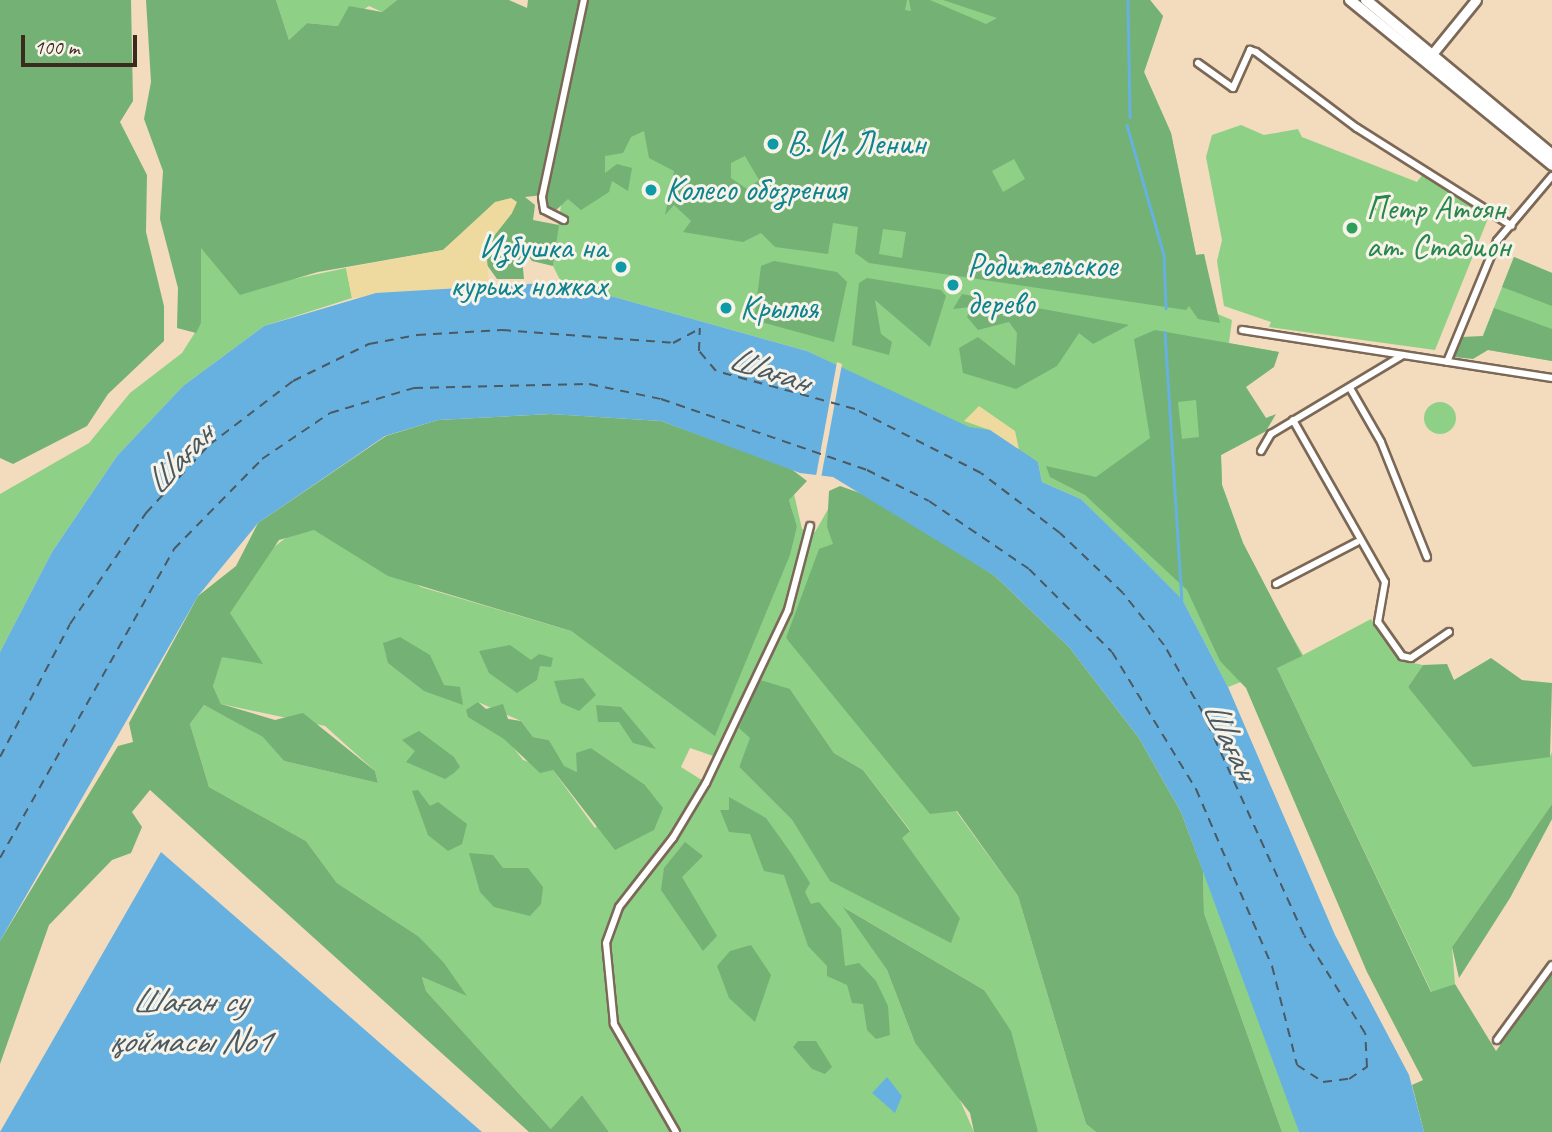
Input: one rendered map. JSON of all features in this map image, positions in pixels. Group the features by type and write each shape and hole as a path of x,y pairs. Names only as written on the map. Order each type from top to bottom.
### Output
{"main road":[{"path":"1350,0 1552,155"},
{"path":"1366,0 1428,59 1552,164"},
{"path":"1428,59 1476,0"}],"street":[{"path":"564,220 544,210 542,197 584,0"},
{"path":"1198,63 1233,88 1250,50 1256,52 1357,128 1512,226"},
{"path":"1447,362 1497,241 1552,176"},
{"path":"1242,330 1552,378"},
{"path":"1261,451 1270,434 1403,355"},
{"path":"1350,388 1381,442 1427,557"},
{"path":"1293,420 1357,542 1385,583 1378,622 1402,656 1420,653 1449,632"},
{"path":"676,1132 614,1024 606,943 618,907 673,838 706,783 788,610 810,526"},
{"path":"1276,584 1357,542"},
{"path":"1497,1040 1552,965"}],"green space":[{"path":"0,0 131,0 133,101 120,122 147,175 146,232 164,306 164,341 108,394 87,426 13,464 0,458"},
{"path":"146,0 276,0 289,40 307,23 338,26 349,6 382,12 397,0 509,0 527,8 528,0 907,0 905,10 911,11 909,0 930,0 986,24 997,18 943,0 1150,0 1163,16 1144,72 1171,133 1196,255 1204,254 1220,323 1198,319 1189,306 1186,310 869,263 855,253 858,227 833,223 828,254 775,247 761,233 743,242 683,232 691,221 674,205 665,215 674,171 649,158 644,131 631,137 623,153 605,156 605,173 617,164 632,168 628,191 612,181 609,192 581,210 568,199 553,213 543,195 525,197 535,205 533,220 559,225 553,266 532,261 521,247 524,279 497,279 487,265 486,246 512,213 485,213 443,250 318,272 240,295 201,248 201,323 196,333 177,328 178,288 160,219 163,171 144,119 151,82","holes":["745,156 759,180 747,189 731,178 731,163","1014,159 1025,179 1003,192 992,171","883,229 906,232 902,258 879,254"]},
{"path":"276,0 397,0 382,12 369,6 338,26 307,23 289,40"},
{"path":"599,0 1150,0 1163,16 1144,72 1171,133 1196,255 1204,254 1215,313 1232,320 1229,343 1279,352 1238,384 1266,431 1221,455 1222,485 1243,543 1278,611 1303,655 1371,619 1399,660 1423,665 1408,687 1430,711 1550,757 1552,752 1552,804 1452,947 1455,984 1432,993 1277,668 1228,687 1182,599 1081,499 1042,482 1038,462 807,351 561,282 553,266 561,205"},
{"name":"Петр Атоян ат. Стадион","path":"1241,125 1264,135 1298,129 1302,137 1417,182 1423,174 1489,216 1435,350 1269,327 1271,322 1224,306 1217,261 1222,240 1206,157 1212,135"},
{"path":"200,247 294,279 346,268 352,298 264,326 183,386 117,456 52,552 0,652 0,494 89,443 130,393 182,353 201,323"},
{"path":"1514,257 1552,273 1552,361 1478,348"},
{"path":"1514,257 1552,273 1552,306 1502,287"},
{"path":"774,261 837,272 847,282 834,342 754,320 761,266"},
{"path":"867,278 941,290 946,296 930,347 875,300 881,334 892,342 889,355 852,345 859,283"},
{"path":"962,294 1129,325 1093,344 1079,333 1057,366 1016,389 963,373 959,348 978,337 1015,366 1017,333 1009,322 978,330 967,317 971,307 953,309"},
{"path":"1494,308 1552,329 1552,361 1488,350 1473,359 1454,357 1461,337 1483,336"},
{"path":"1155,330 1279,352 1274,367 1246,387 1266,418 1276,414 1266,431 1221,455 1222,485 1243,543 1302,656 1277,668 1431,992 1455,984 1496,1051 1552,974 1552,1132 1424,1132 1412,1085 1423,1080 1367,972 1246,688 1220,661 1187,590 1085,495 1050,477 1046,466 1096,477 1150,438 1134,339","holes":["1196,400 1199,437 1182,439 1178,402"]},
{"path":"1440,402 1451,407 1456,418 1451,429 1440,434 1429,429 1424,418 1429,407"},
{"path":"551,414 661,421 790,468 807,481 789,500 797,526 790,555 715,736 571,631 388,576 314,530 279,540 230,613 263,664 222,657 213,686 221,704 275,720 303,713 375,771 378,783 284,761 263,737 204,705 190,724 209,787 306,841 337,883 418,936 444,963 467,996 422,977 426,991 551,1129 582,1095 609,1132 529,1132 150,790 132,812 142,827 131,853 112,860 49,925 0,1064 0,941 118,746 133,742 129,723 198,596 236,566 258,523 386,436 438,420"},
{"path":"840,486 877,499 995,576 1069,647 1139,738 1181,812 1203,871 1204,913 1282,1132 1096,1132 1086,1124 1018,896 957,811 930,814 786,638 819,549 833,544 827,527 829,491"},
{"path":"794,494 802,529 815,532 831,504 827,527 834,544 786,638 956,811 1018,896 1086,1124 1096,1132 1038,1132 984,990 845,908 887,970 915,1043 955,1089 974,1132 609,1132 582,1095 552,1130 426,991 422,977 466,995 418,936 337,883 306,841 209,787 190,724 204,705 264,737 284,761 378,783 375,771 325,726 221,704 213,686 229,613 265,554 292,533 314,530 333,537 421,587 571,631 708,729 797,526 789,500","holes":["790,689 834,753 863,770 910,830 901,837 960,918 830,880 792,820 739,767 751,737","478,702 521,721 533,737 549,740 563,766 577,772 591,748 644,784 595,828 553,770 523,760","690,748 716,757 705,782 681,767"]},
{"path":"400,637 430,655 444,685 460,687 463,705 424,691 388,663 383,643"},
{"path":"510,645 531,660 539,654 553,658 551,667 540,666 537,680 517,693 489,673 479,651"},
{"path":"1491,658 1522,680 1552,683 1550,757 1473,767 1408,687 1423,665 1447,664 1454,680"},
{"path":"583,678 596,695 579,711 561,703 554,681"},
{"path":"760,680 790,689 834,753 863,770 910,831 902,838 960,918 951,943 830,881 792,820 739,767 750,738 739,728"},
{"path":"478,702 486,709 503,704 508,719 521,721 533,737 549,740 564,766 577,772 576,753 591,748 644,784 663,808 654,830 615,850 553,770 540,773 504,739 468,717 466,710"},
{"path":"596,705 621,707 656,749 633,743 619,722 598,722"},
{"path":"419,731 454,757 460,767 454,773 445,779 406,762 415,751 402,740"},
{"path":"418,790 430,806 438,802 467,824 462,844 448,851 428,835 412,791"},
{"path":"729,797 766,818 791,853 810,883 805,892 811,904 819,902 841,929 845,966 859,963 876,981 888,1006 890,1035 876,1039 867,1030 863,1004 852,1003 847,985 827,976 827,966 808,946 784,875 764,871 750,834 729,832 720,810 729,810"},
{"path":"1552,804 1552,819 1510,898 1459,978 1452,947"},
{"path":"685,842 703,856 682,877 717,936 703,951 661,890 664,868"},
{"path":"469,853 493,855 503,868 528,868 543,887 541,904 530,916 494,907 480,892"},
{"path":"1203,871 1258,1008 1299,1132 1282,1132 1204,913"},
{"path":"843,907 984,990 1011,1031 1038,1132 974,1132 970,1113 915,1043 887,970"},
{"path":"751,945 771,975 755,1022 729,998 717,966 730,951"},
{"path":"798,1041 816,1041 832,1067 825,1074 812,1069 793,1047"}],"sand":[{"path":"511,198 517,202 512,213 486,246 489,284 352,298 346,268 443,250 495,202"},
{"path":"979,406 1015,431 1020,454 990,430 964,421"}],"water":[{"name":"Шаған","path":"561,282 807,351 969,427 990,430 1038,462 1042,482 1081,499 1135,552 1182,599 1228,687 1335,935 1409,1075 1424,1132 1299,1132 1181,812 1139,738 1069,647 995,576 833,477 800,473 661,421 550,414 438,420 385,436 258,523 198,596 0,941 0,652 52,552 117,456 183,386 264,326 376,293"},
{"name":"Шаған су қоймасы No1","path":"161,852 482,1132 0,1132"},
{"path":"887,1077 902,1096 895,1113 872,1093"}],"pier":[{"path":"837,362 842,364 821,478 816,476"}],"waterway":[{"path":"1128,0 1130,117"},
{"path":"1127,125 1164,255 1166,308"},
{"path":"1165,332 1182,599"}],"ferry route":[{"path":"0,858 174,549 262,459 330,413 414,388 589,384 661,399 867,470 929,501 1029,569 1112,652 1196,789 1272,966 1297,1065 1323,1082 1349,1079 1367,1067 1365,1033 1304,935 1203,713 1164,645 1123,593 1060,533 981,473 855,409 716,371 699,351 700,328"},
{"path":"0,757 70,624 146,513 209,445 293,381 369,344 417,335 502,330 673,343 699,329"}],"place":[{"name":"В. И. Ленин","path":"773,144"},
{"name":"Колесо обозрения","path":"651,190"},
{"name":"Петр Атоян ат. Стадион","path":"1352,228"},
{"name":"Избушка на курьих ножках","path":"621,267"},
{"name":"Родительское дерево","path":"953,285"},
{"name":"Крылья","path":"726,308"}]}
